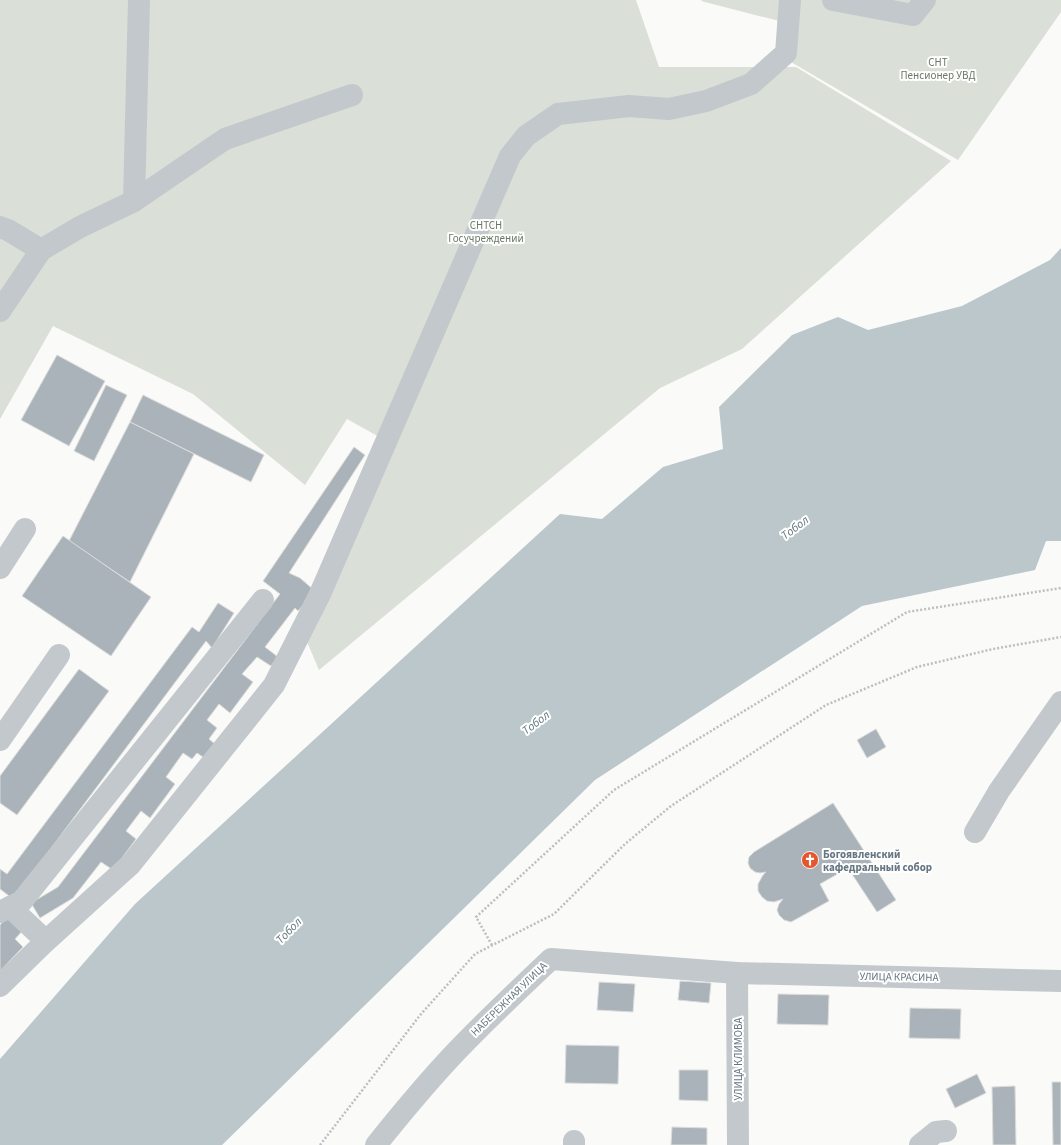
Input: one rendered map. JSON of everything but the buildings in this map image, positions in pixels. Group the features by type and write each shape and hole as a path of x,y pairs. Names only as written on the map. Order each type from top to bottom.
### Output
{"street":[{"path":"134,201 139,0"},
{"path":"0,986 46,941 131,864 274,685 320,594 510,156 526,136 558,114 629,106 669,109 706,101 751,84 786,53 790,0"},
{"path":"833,0 913,15 925,0"},
{"path":"0,311 41,250 80,227 134,201 225,139 352,95"},
{"path":"0,227 8,230 41,250"},
{"path":"0,568 25,529"},
{"path":"46,941 5,910 22,901 262,600"},
{"path":"0,740 59,655"},
{"path":"975,832 999,792 1061,702"},
{"name":"НАБЕРЕЖНАЯ УЛИЦА","path":"376,1145 450,1058 498,1008 551,959 737,973"},
{"name":"УЛИЦА КРАСИНА","path":"737,973 1061,981"},
{"name":"УЛИЦА КЛИМОВА","path":"737,973 738,1145"},
{"path":"920,1145 936,1132 946,1132"}],"path":[{"path":"492,945 476,917 614,790 907,612 1061,588"},
{"path":"320,1145 421,1014 475,954 554,914 625,844 671,806 826,705 917,667 993,649 1061,637"}],"green space":[{"name":"СНТСН Госучреждений","path":"0,0 636,0 659,67 796,67 951,161 742,349 660,388 319,670 305,637 392,444 347,419 305,485 193,394 53,326 0,419"},
{"path":"786,0 783,22 701,1"},
{"name":"СНТ Пенсионер УВД","path":"798,0 1061,0 1061,12 958,160 791,62"}],"water":[{"name":"Тобол","path":"1061,248 1061,541 1046,541 1035,570 862,606 595,780 222,1145 0,1145 0,1059 135,904 560,514 602,519 663,467 723,449 719,407 792,335 838,317 868,330 962,306 1050,260"}],"place":[{"name":"Богоявленский кафедральный собор","path":"810,860"}]}
